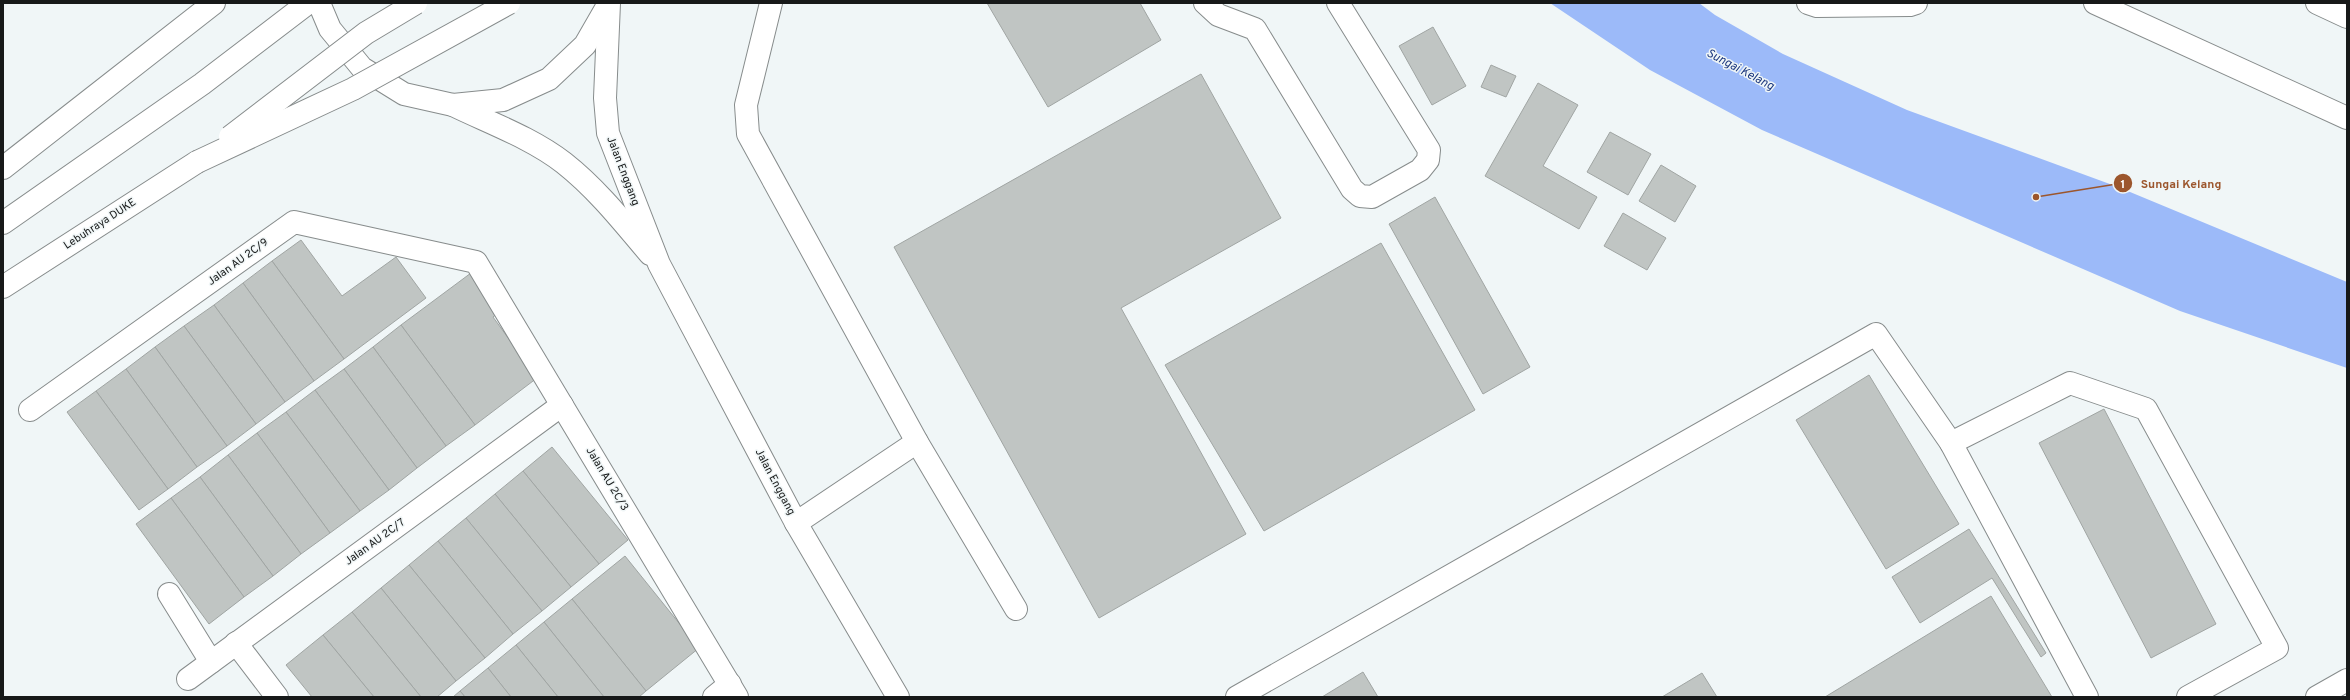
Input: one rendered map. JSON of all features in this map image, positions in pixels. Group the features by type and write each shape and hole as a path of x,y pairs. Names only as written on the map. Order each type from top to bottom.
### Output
{"main road":[{"path":"3,168 214,3"},
{"path":"3,223 202,84 308,3"},
{"path":"319,3 330,29 362,68 404,94 453,105 503,100 549,79 585,45 609,3"},
{"path":"197,162 366,33 416,3"},
{"path":"197,162 353,89 509,3"},
{"name":"Jalan Enggang","path":"609,3 605,98 608,133 659,264 796,523 898,697"},
{"path":"771,3 746,105 748,134 917,442 1016,609"},
{"path":"1205,3 1218,15 1255,29 1352,189 1360,196 1372,197 1420,170 1428,160 1429,150 1338,3"},
{"path":"1808,3 1817,6 1910,5 1916,3"},
{"path":"2095,3 2347,118"},
{"path":"2317,3 2347,17"},
{"name":"Jalan Enggang","path":"453,105 534,144 563,162 593,188 659,264"},
{"name":"Lebuhraya DUKE","path":"3,287 197,162"},
{"name":"Jalan AU 2C/9","path":"30,410 294,222 476,262"},
{"name":"Jalan AU 2C/3","path":"476,262 562,405 727,693"},
{"path":"1237,697 1876,334 1951,443 2087,697"},
{"path":"1951,443 2070,383 2146,409 2277,648 2188,697"},
{"name":"Jalan AU 2C/7","path":"188,679 562,405"},
{"path":"796,523 917,442"},
{"path":"169,594 211,662"},
{"path":"236,643 277,697"},
{"path":"2317,697 2347,680"}],"water":[{"path":"1550,3 1699,3 1715,15 1783,54 1907,110 2118,187 2347,282 2347,368 2180,311 1762,130 1650,70"}],"building":[{"path":"987,3 1140,3 1161,40 1048,107"},
{"path":"1433,27 1466,86 1432,105 1399,46"},
{"path":"1491,65 1516,76 1506,97 1481,87"},
{"path":"1201,74 1281,218 1121,308 1246,534 1099,618 894,247"},
{"path":"1538,83 1578,105 1543,166 1597,197 1579,229 1485,176"},
{"path":"1610,132 1651,154 1628,195 1587,172"},
{"path":"1661,165 1696,186 1675,222 1639,201"},
{"path":"1435,197 1530,367 1483,394 1389,224"},
{"path":"1623,213 1666,238 1647,270 1604,246"},
{"path":"301,240 342,296 396,257 426,298 344,359 272,261"},
{"path":"1381,243 1475,410 1264,531 1165,365"},
{"path":"272,261 344,359 314,381 243,283"},
{"path":"475,270 503,309 493,317 537,378 475,425 401,325"},
{"path":"243,283 314,381 285,402 214,305"},
{"path":"214,305 285,402 256,424 184,326"},
{"path":"401,325 475,425 446,446 373,347"},
{"path":"184,326 256,424 227,446 155,347"},
{"path":"155,347 227,446 197,467 126,369"},
{"path":"373,347 446,446 417,468 344,369"},
{"path":"126,369 197,467 168,489 96,391"},
{"path":"344,369 417,468 389,490 315,390"},
{"path":"1869,375 1959,524 1886,569 1796,420"},
{"path":"315,390 389,490 360,511 286,412"},
{"path":"96,391 168,489 139,510 67,412"},
{"path":"2104,409 2216,624 2151,658 2039,443"},
{"path":"286,412 360,511 330,533 257,433"},
{"path":"257,433 330,533 301,554 228,455"},
{"path":"552,447 628,540 599,564 523,471"},
{"path":"228,455 301,554 273,576 200,477"},
{"path":"523,471 599,564 571,587 495,494"},
{"path":"200,477 273,576 244,597 171,498"},
{"path":"495,494 571,587 542,611 466,518"},
{"path":"171,498 244,597 209,624 136,524"},
{"path":"466,518 542,611 513,634 438,541"},
{"path":"1969,529 2046,653 2041,657 1992,578 1920,623 1892,577"},
{"path":"438,541 513,634 485,658 409,565"},
{"path":"625,556 699,648 646,691 572,599"},
{"path":"409,565 485,658 456,681 381,588"},
{"path":"381,588 456,681 437,697 421,697 352,612"},
{"path":"1991,596 2052,697 1825,697"},
{"path":"572,599 646,691 639,697 604,697 544,622"},
{"path":"352,612 421,697 374,697 323,635"},
{"path":"544,622 604,697 558,697 516,645"},
{"path":"323,635 374,697 312,697 286,665"},
{"path":"516,645 558,697 511,697 488,668"},
{"path":"488,668 511,697 465,697 460,691"},
{"path":"1363,672 1378,697 1322,697"},
{"path":"1702,673 1717,697 1662,697"},
{"path":"460,691 465,697 453,697"}],"place":[{"name":"Sungai Kelang","path":"2036,197"}]}
